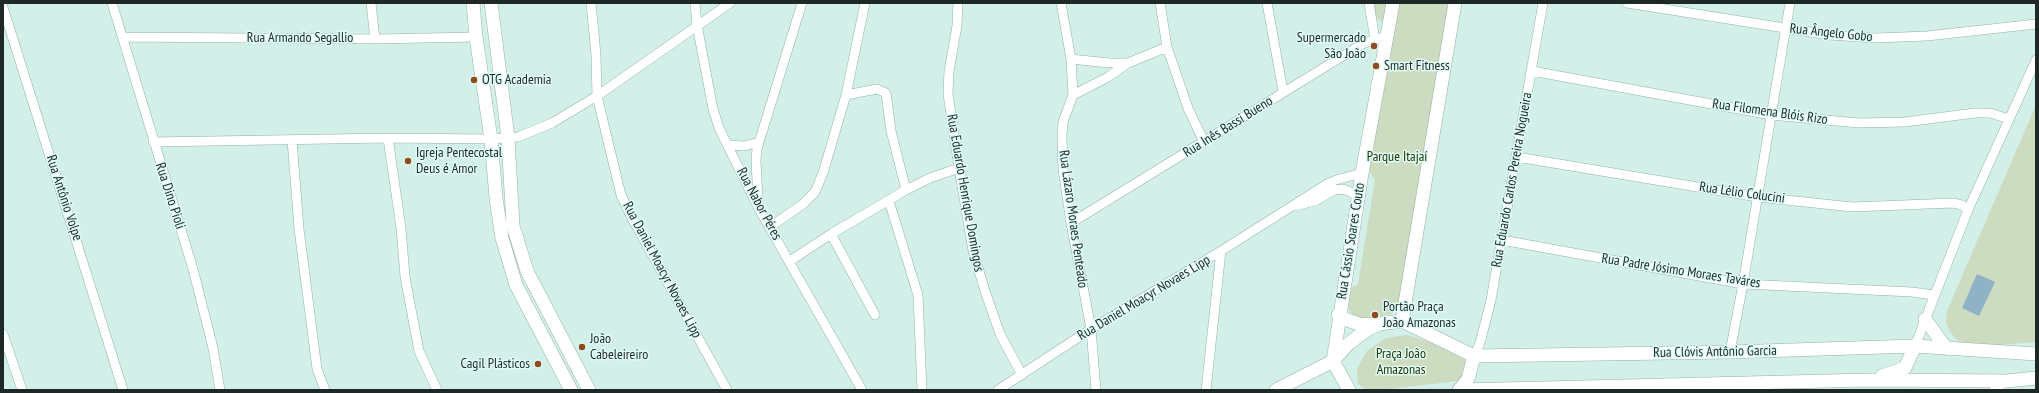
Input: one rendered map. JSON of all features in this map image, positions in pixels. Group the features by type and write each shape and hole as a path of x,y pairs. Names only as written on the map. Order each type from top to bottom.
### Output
{"main road":[{"path":"473,3 476,38 491,139 497,205 502,238 512,274 571,390"},
{"path":"491,3 508,138 513,226 523,263 589,390"},
{"name":"Rua Cássio Soares Couto","path":"1332,362 1338,315 1362,173 1381,38 1393,3"},
{"path":"1402,321 1455,3"},
{"name":"Rua Cássio Soares Couto","path":"1338,315 1359,324 1379,324 1402,321"},
{"path":"1925,318 1943,344 1949,349"},
{"name":"Rua Clóvis Antônio Garcia","path":"1402,321 1474,356 1730,352 1915,346 2036,354"},
{"path":"1276,390 1332,362 1354,339 1379,324"},
{"path":"1868,380 1905,368 1915,346"},
{"path":"1459,390 1468,379 1474,356"},
{"path":"1332,362 1349,390"},
{"path":"1462,390 1868,380 2007,381 2036,378"}],"street":[{"name":"Rua Dino Pioli","path":"112,3 153,142 194,269 213,348 220,390"},
{"path":"371,3 375,39"},
{"name":"Rua Daniel Moacyr Novaes Lipp","path":"592,3 596,54 597,96 621,195 632,218 727,390"},
{"name":"Rua Nabor Péres","path":"694,3 713,110 728,145 758,207 862,390"},
{"path":"153,142 388,138 491,139 508,138 529,133 597,96 730,3"},
{"path":"758,207 756,160 759,142 802,3"},
{"path":"770,227 803,204 815,192 823,173 846,96 865,3"},
{"name":"Rua Eduardo Henrique Domingos","path":"958,3 957,26 949,71 948,94 973,251 1000,334 1022,375"},
{"name":"Rua Lázaro Moraes Penteado","path":"1061,3 1071,59 1073,95 1063,122 1063,169 1071,224 1091,329 1096,390"},
{"path":"1160,3 1167,47 1188,108 1204,142"},
{"path":"1267,3 1283,91"},
{"path":"1369,3 1381,38"},
{"name":"Rua Eduardo Carlos Pereira Nogueira","path":"1474,356 1484,329 1502,240 1543,3"},
{"name":"Rua Ângelo Gobo","path":"1627,3 1829,35 1904,38 2036,24"},
{"path":"1730,352 1744,284 1790,3"},
{"name":"Rua Antônio Volpe","path":"3,7 123,390"},
{"name":"Rua Armando Segallio","path":"123,37 375,39 476,38"},
{"name":"Rua Inês Bassi Bueno","path":"1071,224 1204,142 1283,91 1364,43 1381,38"},
{"path":"1073,95 1108,77 1128,63 1167,47"},
{"path":"1071,59 1109,63 1128,63"},
{"path":"1915,346 1933,295 1968,210 2036,60"},
{"name":"Rua Filomena Blóis Rizo","path":"1532,71 1771,115 1859,123 1905,122 1975,113 1990,113 2009,119"},
{"path":"846,96 877,89 886,93 891,131 906,190"},
{"path":"388,138 401,228 405,277 419,351 437,390"},
{"path":"292,140 299,230 317,369 325,390"},
{"path":"728,145 744,146 759,142"},
{"name":"Rua Lélio Colucini","path":"1517,157 1758,197 1852,206 1953,202 1962,205 1968,210"},
{"path":"790,261 831,234 906,190 930,178 959,168"},
{"name":"Rua Daniel Moacyr Novaes Lipp","path":"998,390 1091,329 1332,182 1362,173"},
{"name":"Rua Daniel Moacyr Novaes Lipp","path":"1291,207 1304,205 1315,201 1334,190 1343,189 1358,197"},
{"path":"889,201 918,295 922,390"},
{"path":"831,234 875,315"},
{"name":"Rua Padre Jósimo Moraes Taváres","path":"1502,240 1744,284 1912,292 1933,295"},
{"path":"1206,390 1221,251"},
{"path":"3,334 22,390"},
{"path":"1994,390 2007,381"}],"green space":[{"path":"1374,3 1387,3 1385,17 1381,22 1375,16"},
{"name":"Parque Itajaí","path":"1397,3 1449,3 1398,307 1391,314 1366,319 1354,316 1346,306 1349,289 1358,284 1375,180 1368,169"},
{"path":"2036,105 2036,342 1973,347 1964,344 1955,338 1949,330 1946,321 1947,311"},
{"name":"Praça João Amazonas","path":"1407,335 1430,342 1465,360 1466,369 1463,377 1458,381 1381,390 1367,390 1358,384 1357,369 1367,351 1386,338"}],"water":[{"path":"1977,274 1995,282 1979,316 1962,308"}],"place":[{"name":"Supermercado São João","path":"1374,46"},
{"name":"Smart Fitness","path":"1376,66"},
{"name":"OTG Academia","path":"474,80"},
{"name":"Igreja Pentecostal Deus é Amor","path":"408,161"},
{"name":"Portão Praça João Amazonas","path":"1375,315"},
{"name":"João Cabeleireiro","path":"582,347"},
{"name":"Cagil Plásticos","path":"538,364"}]}
